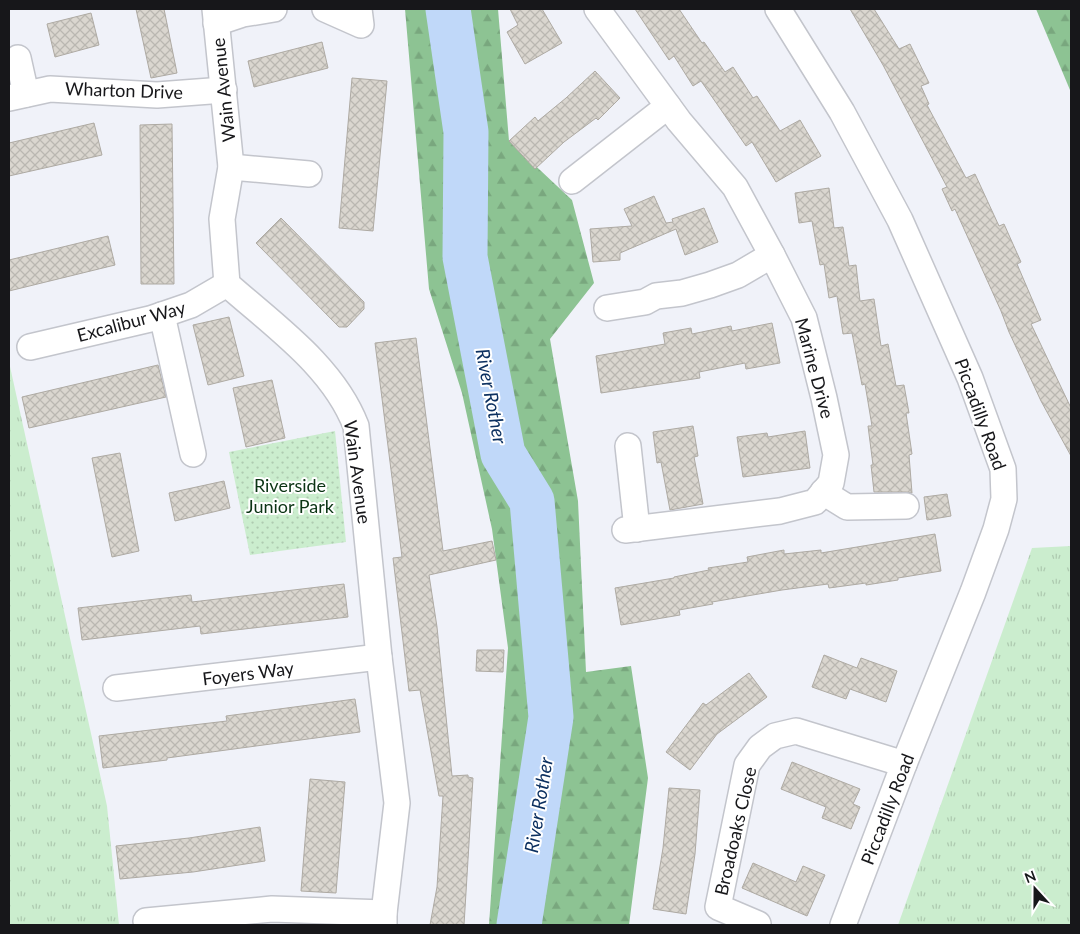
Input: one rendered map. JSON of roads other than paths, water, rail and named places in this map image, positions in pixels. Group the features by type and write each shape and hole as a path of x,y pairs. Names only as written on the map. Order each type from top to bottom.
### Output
{"street":[{"path":"216,16 274,9"},
{"path":"326,9 361,25 359,9"},
{"name":"Marine Drive","path":"597,9 668,106 735,187 804,318 836,455 831,482 823,492"},
{"name":"Piccadilly Road","path":"778,9 842,112 900,220 970,378 1003,469 1004,499 996,529 973,592 904,764 844,925"},
{"name":"Wain Avenue","path":"216,16 231,167 222,219 227,284 321,369 349,409 356,426 379,657 397,803 384,919"},
{"name":"Wharton Drive","path":"18,58 17,96 50,88 157,95 224,90"},
{"path":"572,181 668,106"},
{"path":"231,167 309,174"},
{"path":"607,308 644,302 656,296 682,293 710,285 738,275 772,255"},
{"name":"Excalibur Way","path":"30,347 133,324 162,315 191,305 227,284"},
{"path":"162,315 193,454"},
{"path":"628,446 631,530 780,511 815,502 823,492 847,507 906,506"},
{"name":"Foyers Way","path":"116,688 379,657"},
{"name":"Broadoaks Close","path":"758,924 718,908 747,765 760,747 775,736 796,731 904,764"},
{"path":"146,921 272,909 384,919"}],"waterway":[{"name":"River Rother","path":"448,9 466,132 465,257 503,454 532,501 551,717 519,925"}],"park label":[{"name":"Riverside Junior Park","path":"290,495"}]}
